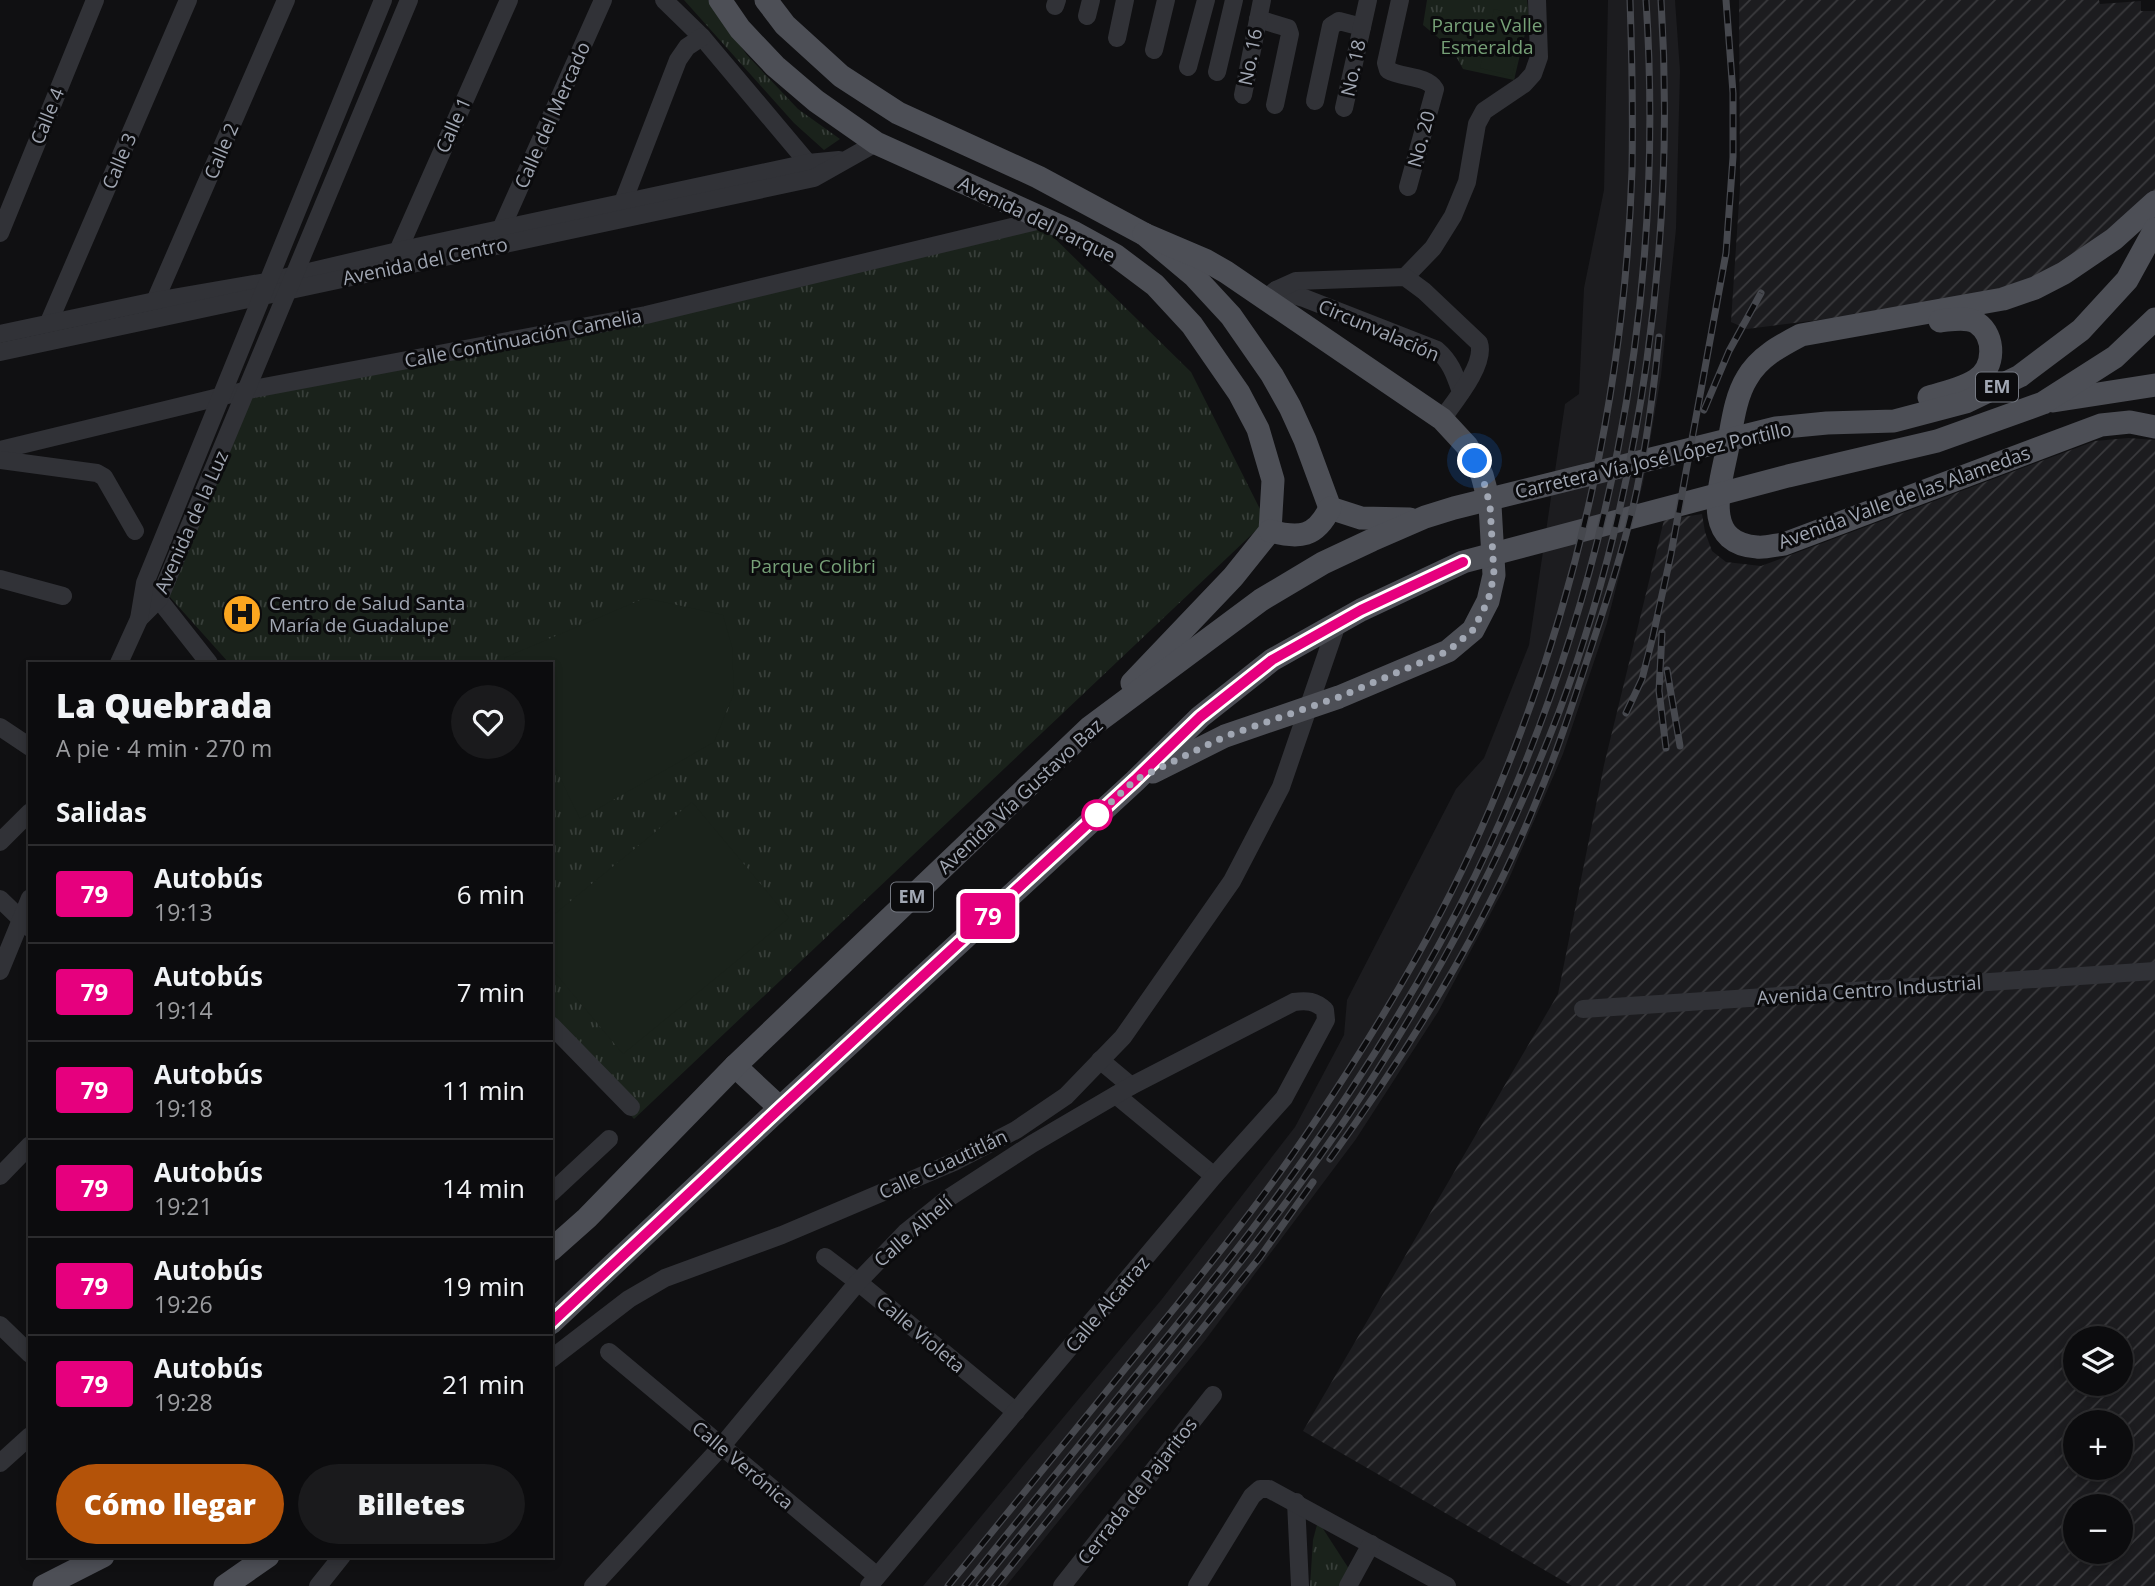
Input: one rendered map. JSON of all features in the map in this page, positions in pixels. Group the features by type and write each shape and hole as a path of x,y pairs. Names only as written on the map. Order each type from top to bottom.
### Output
{"main road":[{"name":"Avenida del Parque","path":"720,0 740,29 775,66 816,101 876,143 1045,219 1115,255 1155,285 1192,325 1239,393 1258,429 1273,480 1270,531"},
{"name":"Avenida del Parque","path":"766,0 785,25 841,76 898,113 1038,177 1144,234 1194,276 1231,316 1272,375 1300,429 1330,508"},
{"name":"Avenida Valle de las Alamedas","path":"2155,202 2114,239 2064,273 2035,288 2003,299 1801,335 1775,348 1758,363 1746,379 1737,404 1716,506 1721,524 1734,541 1757,547 1784,544 2101,425 2130,422 2155,427"},
{"name":"Carretera Vía José López Portillo","path":"1454,508 1776,428 1894,421 1966,402 2020,376 2081,330 2127,280 2155,229"},
{"path":"1135,780 1226,736 1339,697 1448,651 1473,630 1488,601 1494,575 1490,505 1482,475 1468,446 1442,419 1270,295 1205,260 1144,234"},
{"path":"1826,423 1948,392 1978,379 1990,365 1991,348 1986,334 1977,323 1961,319 1897,326 1874,321"},
{"name":"EM","path":"553,1321 1200,717 1272,660 1413,584 1463,562 1788,476 1937,441 2043,403 2115,357 2155,319"},
{"path":"2043,403 2155,385"},
{"path":"1089,728 1233,576 1270,531 1285,535 1306,535 1323,523 1330,508 1361,518 1420,519"},
{"name":"Avenida Vía Gustavo Baz","path":"553,1248 587,1218 735,1066 1089,728 1261,600 1323,564 1420,519 1454,508"},
{"path":"735,1066 780,1108"},
{"path":"44,1586 99,1558"},
{"path":"225,1586 265,1558"}],"street":[{"name":"Calle 4","path":"0,233 95,0"},
{"name":"Calle 3","path":"49,322 188,0"},
{"name":"Calle 2","path":"155,302 286,0"},
{"name":"Avenida de la Luz","path":"139,619 145,583 383,0"},
{"name":"Avenida de la Luz","path":"139,619 159,599 408,0"},
{"name":"Calle 1","path":"398,251 509,0"},
{"name":"Calle del Mercado","path":"501,229 603,0"},
{"path":"664,0 702,37 811,170"},
{"path":"1117,38 1125,0"},
{"path":"1154,50 1166,0"},
{"path":"1188,67 1206,0"},
{"path":"1217,72 1233,0"},
{"name":"No. 16","path":"1243,95 1262,0"},
{"name":"No. 18","path":"1344,108 1368,0"},
{"name":"No. 20","path":"1399,0 1386,64 1388,69 1394,74 1430,83 1435,89 1408,187"},
{"path":"1405,277 1433,248 1453,216 1467,182 1477,124 1484,111 1524,84 1533,74 1539,57 1536,0"},
{"name":"No. 16","path":"1258,19 1283,25 1288,28 1290,34 1275,105"},
{"name":"No. 18","path":"1315,101 1331,26 1339,21 1362,27"},
{"path":"623,202 678,60 687,47 702,37"},
{"name":"Avenida del Centro","path":"0,352 263,289 811,170 846,160 876,143"},
{"name":"Avenida del Centro","path":"290,283 398,251 623,202 811,170"},
{"name":"Calle Continuación Camelia","path":"0,450 248,390 646,315 1045,219"},
{"name":"Circunvalación","path":"1270,295 1296,281 1405,277 1424,291 1479,343 1481,358 1442,419"},
{"name":"Avenida del Centro","path":"0,334 155,302 263,289"},
{"name":"Circunvalación","path":"1270,295 1304,298 1437,350 1447,358 1453,368 1461,392"},
{"path":"0,460 97,473 104,477 135,531"},
{"path":"0,579 63,596"},
{"path":"145,583 208,662"},
{"path":"119,662 139,619"},
{"name":"Calle Cuautitlán","path":"553,1357 629,1299 666,1279 782,1235 954,1162 1016,1130 1066,1096 1123,1037 1232,881 1281,787 1337,624"},
{"path":"0,727 28,746"},
{"path":"0,842 28,813"},
{"path":"0,899 25,923 0,971"},
{"name":"Avenida Centro Industrial","path":"1583,1009 2155,971"},
{"name":"Calle Alhelí","path":"593,1586 721,1447 858,1282 906,1232 947,1199 1032,1144 1124,1090 1294,1002 1306,1000 1325,1010"},
{"name":"Calle Alcatraz","path":"873,1581 1214,1177 1284,1098 1326,1020 1325,1010"},
{"path":"553,1027 631,1107"},
{"path":"1100,1060 1124,1090 1214,1177"},
{"path":"553,1191 609,1139"},
{"path":"0,1176 28,1147"},
{"name":"Calle Violeta","path":"825,1257 1016,1412"},
{"path":"0,1325 28,1352"},
{"name":"Calle Verónica","path":"609,1352 873,1581"},
{"name":"Cerrada de Pajaritos","path":"1062,1586 1213,1395"},
{"path":"0,1463 28,1438"},
{"path":"1197,1586 1252,1496 1260,1489 1269,1489 1296,1502 1447,1586"},
{"path":"1296,1502 1300,1586"},
{"path":"1348,1586 1371,1544"},
{"path":"317,1586 340,1558"}],"shaded area":[{"path":"1608,0 1675,0 1680,71 1676,229 1661,376 1643,483 1607,623 1563,754 1508,881 1438,1012 1356,1139 1206,1339 1006,1586 923,1586 1162,1299 1295,1127 1344,1035 1347,1000 1456,789 1484,758 1529,645 1565,404 1579,394 1584,288 1604,190"},
{"path":"1739,0 2099,0 2100,4 2141,1 2141,11 2155,11 2155,192 2147,205 2032,283 1938,305 1747,329 1731,322 1740,187"},
{"path":"2128,438 2155,440 2155,1586 1572,1586 1303,1431 1558,994 1604,765 1664,520 1702,514 1712,551 1726,562 1761,566 2095,441"}],"green space":[{"path":"684,0 708,0 747,55 798,109 840,139 824,150 794,123"},
{"name":"Parque Valle Esmeralda","path":"1427,0 1527,0 1529,17 1514,80 1463,69 1452,49 1423,25"},
{"path":"1494,9 1526,17 1512,76 1480,68"},
{"name":"Parque Colibri","path":"1038,222 1191,372 1266,521 634,1119 553,1027 553,662 228,662 160,586 257,387 565,341"},
{"path":"645,598 723,615 732,647 734,693 714,742 580,819 553,763 553,662 506,662 504,658"},
{"path":"692,802 789,918 623,1054 553,970 553,915"},
{"path":"1318,1521 1351,1572 1343,1586 1310,1586 1313,1540"}],"railway":[{"path":"948,1586 1211,1262 1295,1152 1415,960 1460,875 1499,787 1528,713 1575,562 1608,407 1628,249 1632,170 1630,0"},
{"path":"965,1586 1225,1265 1325,1128 1383,1040 1446,932 1475,876 1521,772 1561,666 1593,559 1618,449 1636,339 1646,227 1650,114 1646,0"},
{"path":"979,1586 1238,1265 1339,1128 1392,1048 1446,955 1518,811 1559,712 1588,628 1612,541 1632,452 1647,361 1663,179 1661,0"},
{"path":"1626,713 1642,679 1671,554 1726,253 1733,157 1733,93 1726,0"},
{"path":"1704,410 1729,351 1761,293"},
{"path":"1330,1159 1388,1075 1469,942 1516,849 1543,784 1576,694 1627,532 1644,452 1659,337"},
{"path":"1662,633 1659,691 1666,748"},
{"path":"1667,670 1680,746"},
{"path":"995,1586 1260,1257 1313,1182"}],"bus line":[{"name":"79","path":"553,1321 1200,717 1272,660 1361,610 1463,562"}],"place":[{"name":"Centro de Salud Santa María de Guadalupe","path":"242,614"}],"route":[{"path":"1097,815 1095,817 1135,780 1226,736 1339,697 1448,651 1473,630 1488,601 1494,575 1490,505 1482,475 1475,461"}]}
